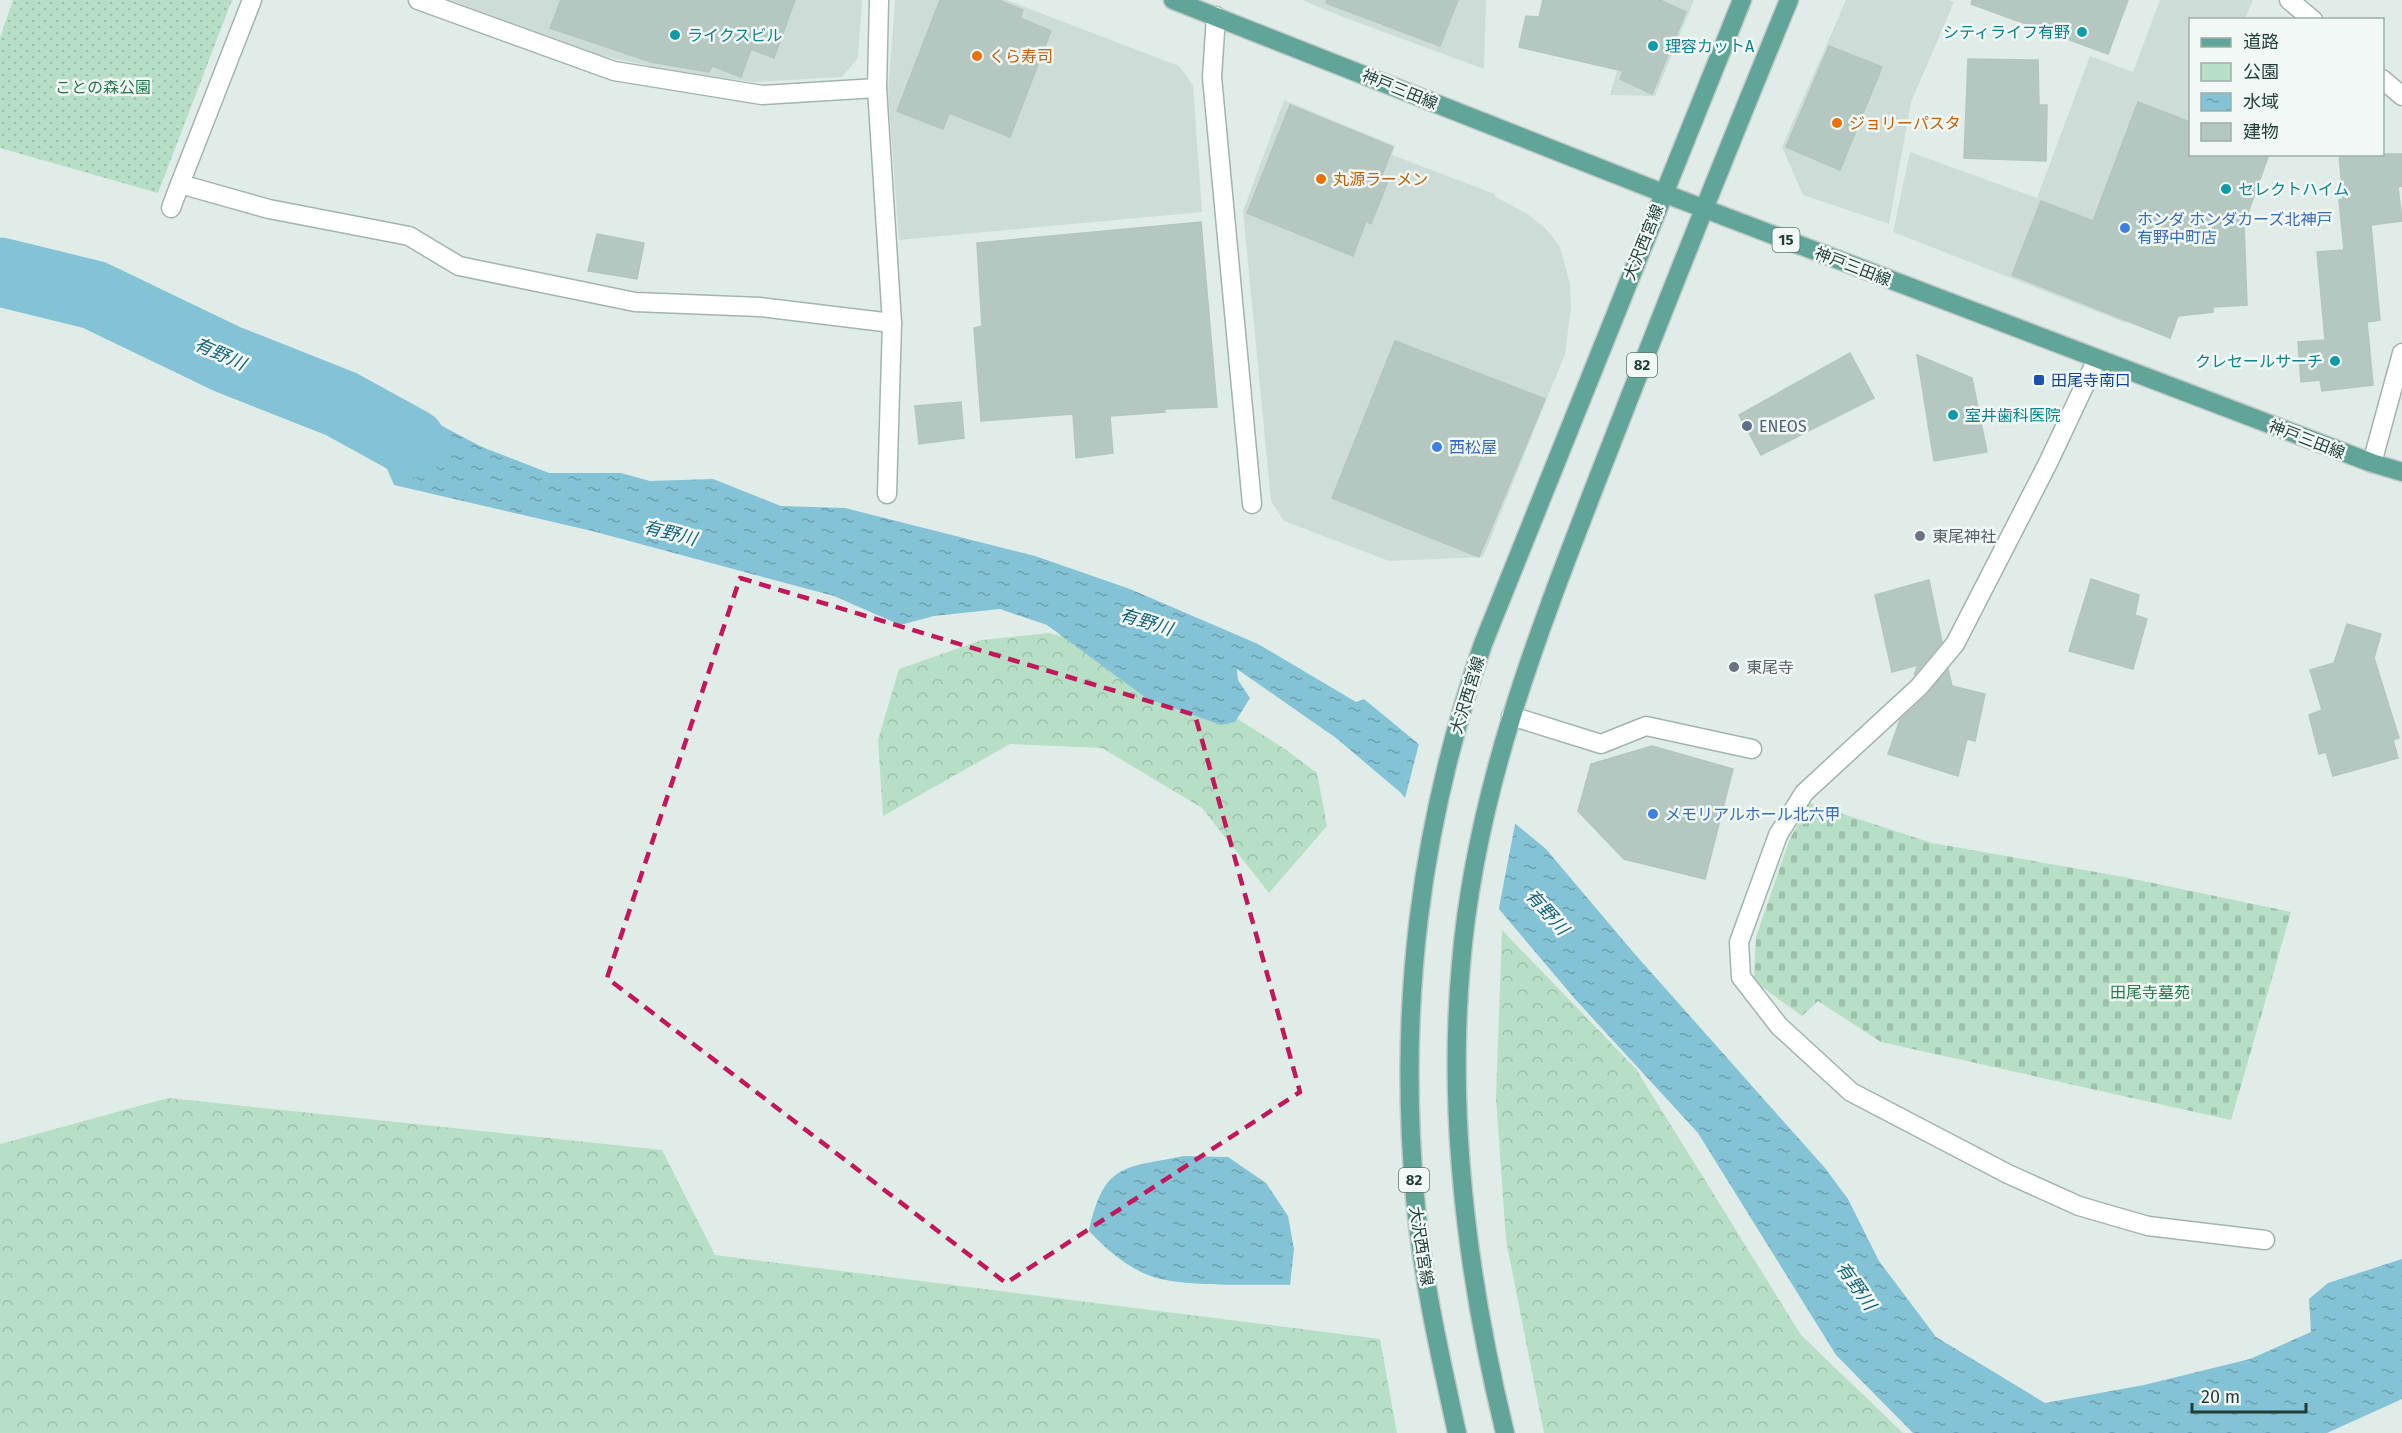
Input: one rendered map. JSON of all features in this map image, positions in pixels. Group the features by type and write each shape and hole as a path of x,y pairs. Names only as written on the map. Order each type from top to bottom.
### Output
{"main road":[{"name":"神戸三田線","path":"1173,0 1663,193 2372,464 2402,472"},
{"name":"大沢西宮線","path":"1457,1433 1431,1302 1415,1199 1409,1113 1409,1045 1416,923 1435,812 1464,699 1536,507 1743,0"},
{"name":"82","path":"1505,1433 1493,1382 1467,1225 1460,1152 1458,1065 1461,964 1480,832 1504,734 1569,554 1703,208 1790,0"}],"street":[{"path":"171,208 252,0"},
{"path":"418,0 614,71 762,94 877,88"},
{"path":"879,0 877,88 892,323 886,494"},
{"path":"2289,0 2311,18"},
{"path":"1216,16 1212,77 1252,504"},
{"path":"2384,81 2402,96"},
{"path":"180,184 269,209 409,236 459,266 623,299 760,307 892,323"},
{"path":"2372,464 2402,353"},
{"path":"2097,359 2043,473 1955,644 1919,687 1804,793 1778,835 1739,942 1742,977 1779,1026 1851,1092 2008,1174 2079,1206 2148,1226 2265,1240"},
{"path":"1511,716 1601,744 1646,726 1752,749"}],"highlighted area":[{"path":"740,578 1195,715 1300,1092 1006,1283 607,978"}],"shaded area":[{"path":"451,0 862,0 858,58 842,77 754,82 671,71 595,54"},
{"path":"895,0 1006,0 1179,66 1193,85 1202,212 899,240 888,90"},
{"path":"1302,0 1486,0 1484,69 1343,17"},
{"name":"理容カットA","path":"1637,0 1694,0 1655,96 1610,95"},
{"path":"1846,0 1948,0 1954,2 1911,102 1889,224 1803,195 1782,147"},
{"path":"2160,0 2253,0 2245,18 2189,18 2189,156 2192,156 2126,323 1893,232 1910,152 2037,198 2090,56 2133,72"},
{"path":"1284,100 1395,146 1392,155 1495,194 1494,196 1529,215 1547,230 1560,247 1570,284 1571,309 1565,354 1483,557 1389,561 1284,521 1271,501 1243,211"}],"green space":[{"name":"ことの森公園","path":"13,0 232,0 158,193 0,148 0,38"},
{"path":"1049,633 1144,660 1285,749 1317,773 1327,826 1269,893 1202,808 1102,748 1010,744 883,816 878,740 899,669 982,640"},
{"name":"田尾寺墓苑","path":"1809,803 1932,843 2124,877 2291,912 2231,1120 1881,1042 1818,1001 1802,1016 1754,981 1756,937 1789,841"},
{"path":"1502,930 1636,1069 1801,1335 1903,1433 1544,1433 1506,1240 1496,1098"},
{"path":"168,1098 662,1150 715,1255 1380,1339 1397,1433 0,1433 0,1144"}],"water":[{"path":"336,378 384,392 387,397 482,447 549,473 621,473 650,481 713,479 781,506 845,508 1035,556 1130,589 1258,644 1356,702 1364,699 1546,849 1633,952 1825,1168 1848,1199 1879,1261 1936,1337 2045,1403 2144,1385 2250,1359 2311,1332 2309,1299 2328,1283 2402,1259 2402,1399 2327,1433 1913,1433 1836,1355 1698,1133 1575,999 1400,792 1336,738 1237,669 1238,680 1250,698 1235,722 1221,725 1146,698 1047,625 1000,609 934,616 900,625 834,596 592,531 394,485 385,464 360,446 317,424"},
{"path":"1184,1156 1228,1157 1266,1183 1288,1216 1294,1249 1290,1285 1196,1284 1161,1279 1123,1262 1089,1231 1102,1192 1119,1172 1146,1163"}],"pier":[{"path":"1420,740 1516,819 1498,913 1404,802"}],"building":[{"name":"ライクスビル","path":"561,0 795,0 774,58 751,49 741,77 712,66 709,72 651,62 550,28"},
{"path":"940,0 998,0 1023,10 1020,18 1051,31 1010,137 949,113 943,129 897,111"},
{"path":"1327,0 1458,0 1440,46 1326,3"},
{"path":"1543,0 1660,0 1686,12 1652,94 1620,79 1623,71 1519,47 1526,16 1539,17"},
{"name":"シティライフ有野","path":"1972,0 2128,0 2108,54 1971,4"},
{"path":"1829,46 1882,67 1840,170 1786,147"},
{"path":"1968,59 2038,60 2039,105 2047,105 2046,161 1964,158"},
{"path":"2138,102 2189,122 2189,156 2268,156 2244,224 2247,305 2213,307 2213,312 2178,316 2170,338 2012,275 2041,201 2093,221"},
{"path":"1290,105 1393,147 1381,178 1388,181 1371,224 1366,221 1353,256 1247,213"},
{"path":"2402,154 2402,186 2398,187 2402,221 2371,225 2380,320 2367,322 2373,385 2322,391 2320,380 2301,382 2298,342 2325,340 2317,252 2344,250 2339,200 2343,199 2339,156"},
{"path":"1201,222 1217,407 1165,409 1165,412 1110,416 1113,453 1076,458 1073,414 981,421 974,328 982,326 977,243"},
{"path":"597,234 644,243 637,279 588,271"},
{"path":"1395,341 1545,399 1479,557 1332,498"},
{"path":"1850,353 1874,398 1761,455 1739,415"},
{"name":"室井歯科医院","path":"1917,355 1972,378 1987,452 1934,461"},
{"path":"961,402 964,438 919,444 915,406"},
{"path":"2091,579 2139,595 2135,615 2147,619 2133,669 2069,651"},
{"path":"1929,580 1942,642 1914,675 1918,665 1892,672 1875,595"},
{"path":"2347,624 2381,634 2374,658 2399,738 2393,740 2398,758 2333,776 2326,752 2319,754 2309,715 2322,710 2310,670 2334,663"},
{"path":"1948,669 1952,686 1985,694 1975,741 1967,739 1958,776 1888,754 1900,720 1927,695"},
{"name":"メモリアルホール北六甲","path":"1652,746 1733,769 1705,879 1624,859 1578,811 1591,764"}],"waterway":[{"name":"有野川","path":"0,272 94,295 227,359 341,404 412,443"}],"place":[{"name":"シティライフ有野","path":"2082,32"},
{"name":"ライクスビル","path":"675,35"},
{"name":"理容カットA","path":"1653,46"},
{"name":"くら寿司","path":"977,56"},
{"name":"ジョリーパスタ","path":"1837,123"},
{"name":"丸源ラーメン","path":"1321,179"},
{"name":"セレクトハイム","path":"2226,189"},
{"name":"ホンダ ホンダカーズ北神戸 有野中町店","path":"2125,228"},
{"name":"クレセールサーチ","path":"2335,361"},
{"name":"田尾寺南口","path":"2039,380"},
{"name":"室井歯科医院","path":"1953,415"},
{"name":"ENEOS","path":"1747,426"},
{"name":"西松屋","path":"1437,447"},
{"name":"東尾神社","path":"1920,536"},
{"name":"東尾寺","path":"1734,667"},
{"name":"メモリアルホール北六甲","path":"1653,814"}]}
